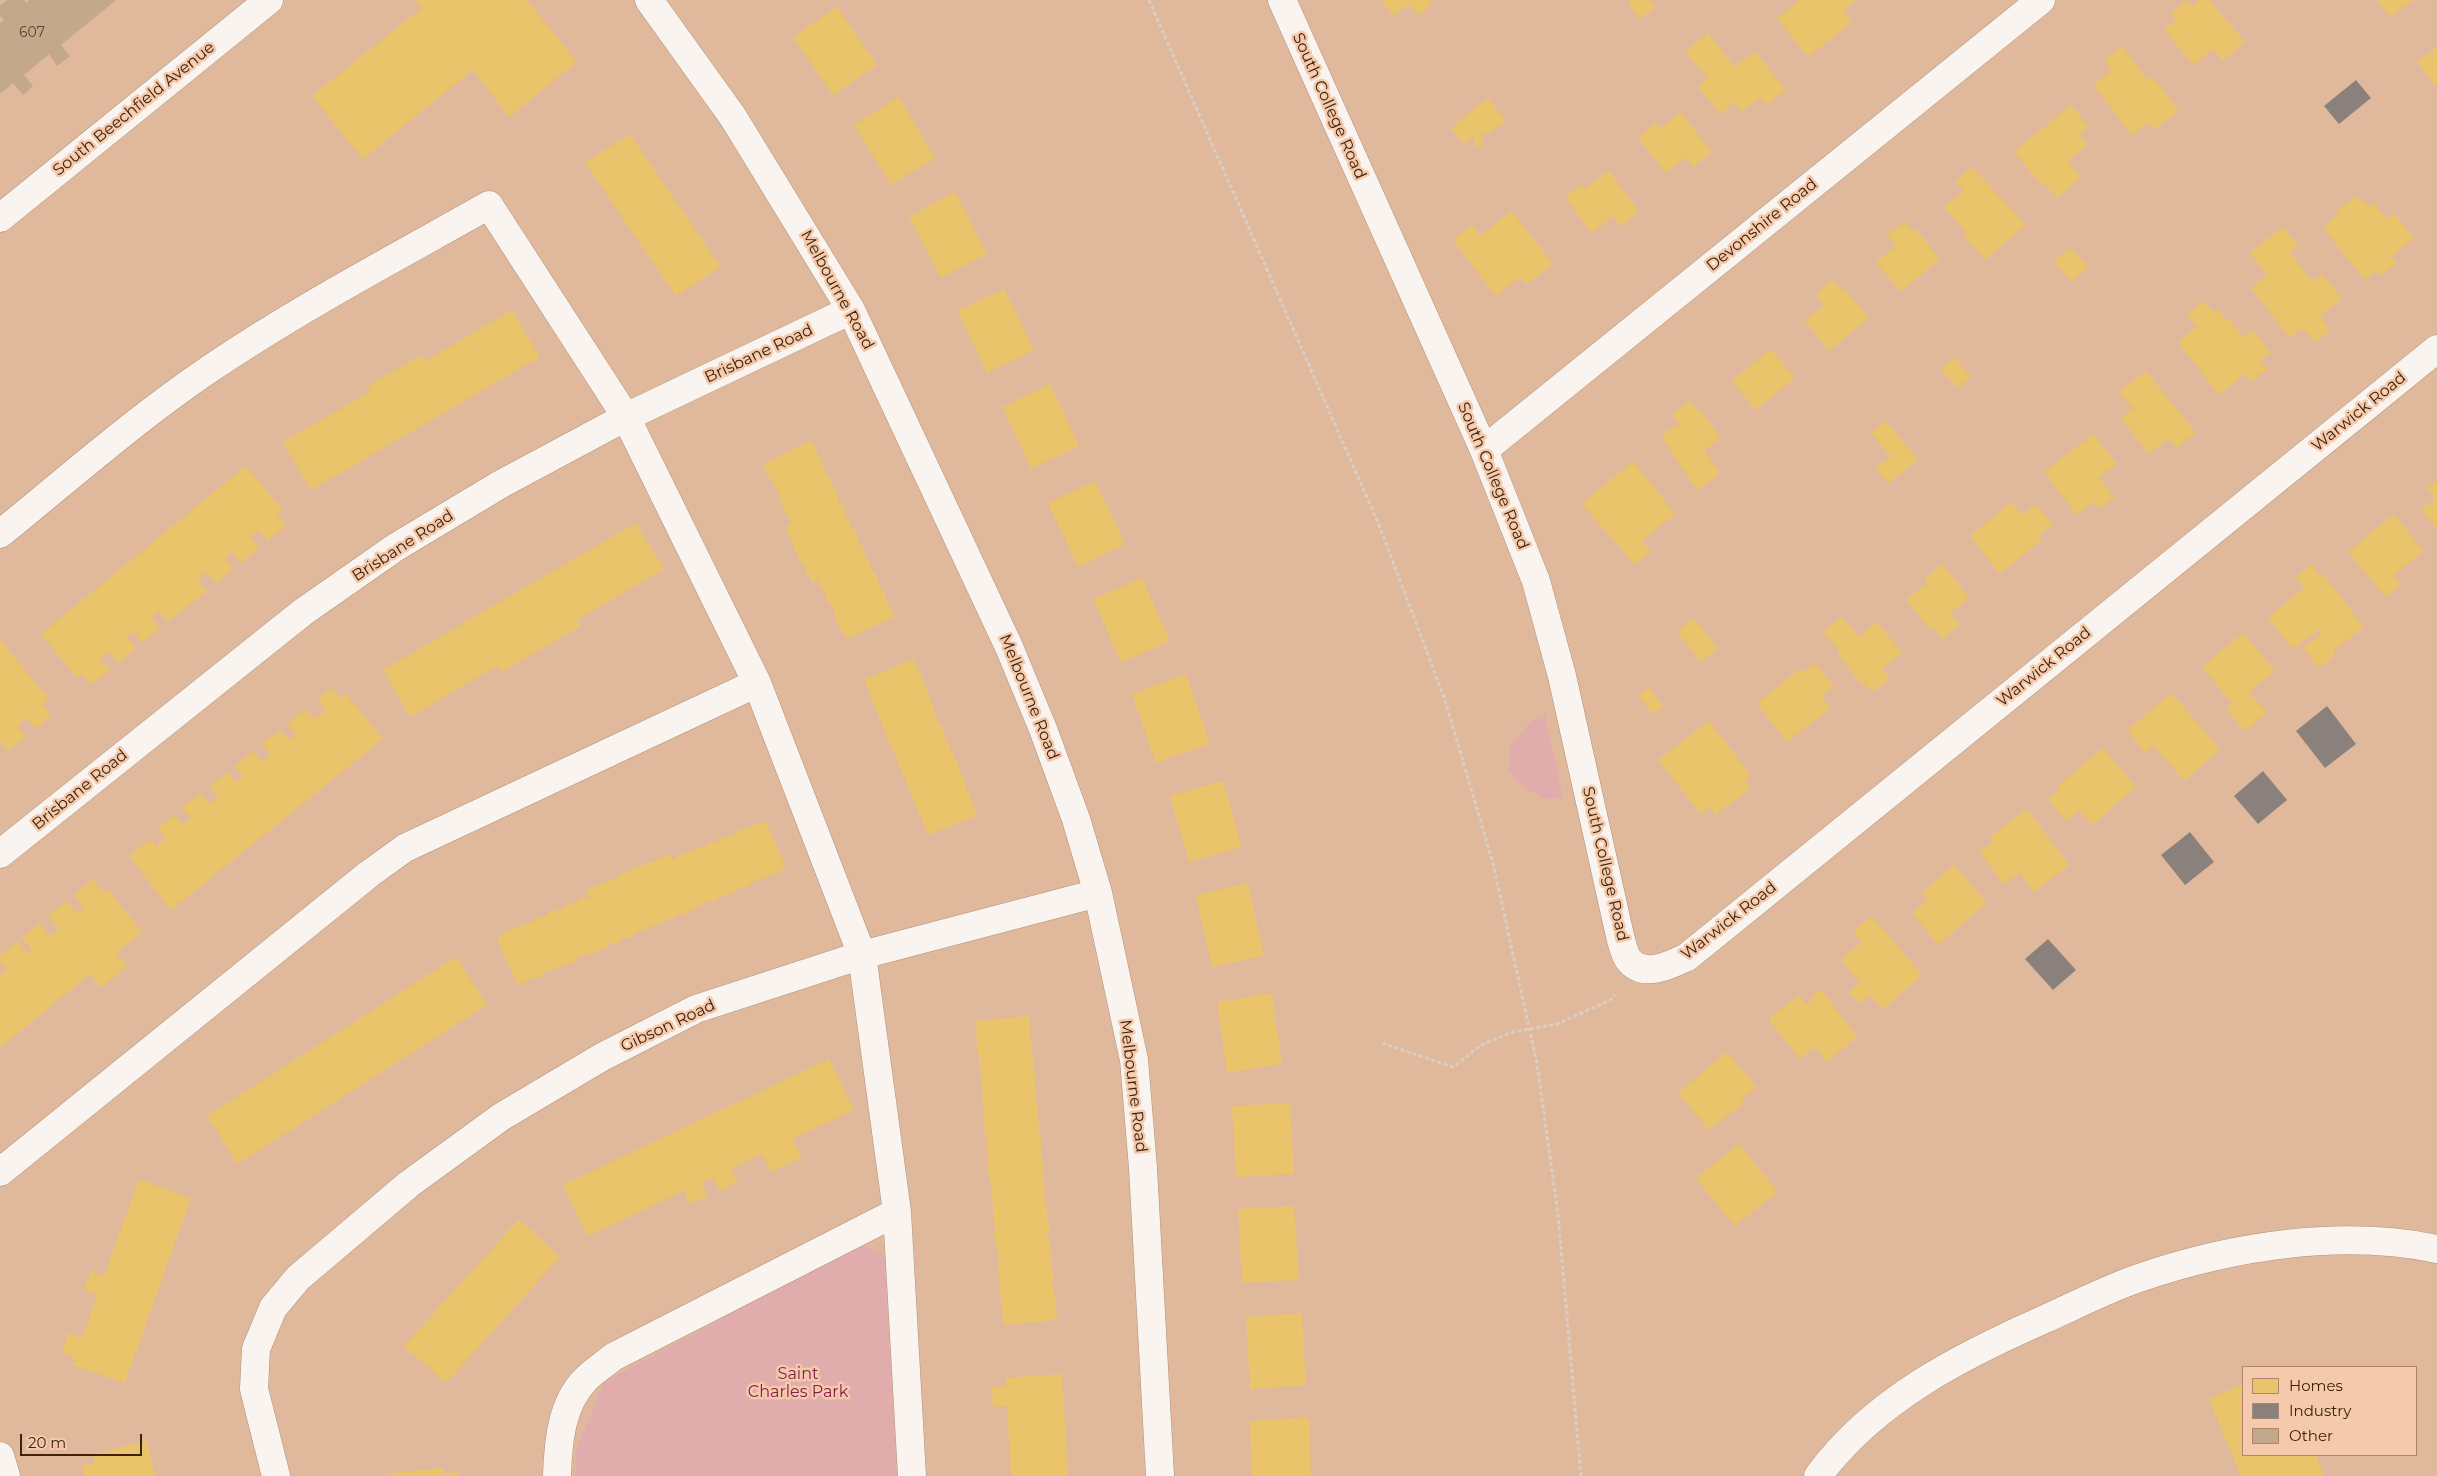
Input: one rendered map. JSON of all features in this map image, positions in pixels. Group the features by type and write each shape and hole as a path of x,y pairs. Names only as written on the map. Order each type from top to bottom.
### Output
{"street":[{"name":"South Beechfield Avenue","path":"0,218 269,0"},
{"name":"Melbourne Road","path":"649,0 733,117 851,310 1009,647 1043,729 1076,819 1098,893 1134,1060 1143,1168 1160,1476"},
{"name":"South College Road","path":"1282,0 1484,450 1539,591 1562,676 1620,936 1629,959 1643,969"},
{"name":"Devonshire Road","path":"1484,450 2041,0"},
{"path":"0,534 210,368 283,321 489,205 626,417 757,683 862,955 897,1212 912,1476"},
{"name":"Brisbane Road","path":"0,854 303,612 396,546 501,484 626,417 851,310"},
{"name":"Warwick Road","path":"1643,969 1664,967 1687,957 2437,349"},
{"path":"0,1172 369,874 405,848 757,683"},
{"name":"Gibson Road","path":"276,1476 254,1389 256,1349 273,1308 298,1278 408,1184 501,1117 602,1056 696,1010 862,955 1098,893"},
{"path":"557,1476 559,1441 567,1411 584,1380 613,1357 897,1212"},
{"path":"1818,1476 1868,1420 1929,1377 1990,1343 2138,1278 2208,1258 2269,1247 2345,1240 2406,1242 2437,1249"},
{"path":"0,1456 6,1476"}],"path":[{"path":"1149,0 1379,525 1444,697 1493,862 1537,1064 1558,1214 1581,1476"},
{"path":"1382,1043 1453,1067 1481,1045 1513,1032 1557,1024 1610,1000 1643,969"}],"green space":[{"path":"1545,715 1563,798 1544,799 1520,784 1508,770 1511,745 1530,722"},
{"name":"Saint Charles Park","path":"860,1244 885,1255 897,1476 576,1476 576,1451 604,1382"}],"building: Homes":[{"path":"415,0 527,0 577,62 509,117 473,70 363,159 312,96 422,8"},
{"path":"1381,0 1430,0 1433,3 1419,16 1409,4 1394,16"},
{"path":"1632,0 1649,0 1655,8 1640,19 1628,3"},
{"path":"1800,0 1856,0 1843,11 1852,22 1808,57 1777,18"},
{"path":"2187,0 2193,6 2200,0 2209,0 2245,42 2223,61 2213,49 2194,65 2164,30 2176,20 2171,13"},
{"path":"2377,0 2414,0 2389,17"},
{"path":"837,7 877,65 833,95 793,37"},
{"path":"1708,33 1735,67 1755,51 1786,90 1767,105 1760,97 1742,112 1734,103 1721,114 1698,87 1708,78 1685,52"},
{"path":"2122,46 2149,81 2153,77 2179,111 2154,130 2149,122 2132,135 2093,85 2111,71 2104,60"},
{"path":"2437,47 2437,88 2417,62"},
{"path":"899,97 935,158 891,185 854,125"},
{"path":"1488,98 1506,122 1486,135 1481,130 1483,145 1475,147 1474,136 1464,144 1451,128"},
{"path":"2071,105 2089,127 2079,134 2087,145 2068,161 2081,177 2057,198 2044,183 2042,185 2014,152"},
{"path":"1680,112 1712,152 1693,167 1686,157 1666,173 1638,138 1656,123 1661,128"},
{"path":"630,134 721,267 676,296 585,163"},
{"path":"1972,167 2026,225 1985,260 1963,235 1966,232 1944,207 1964,191 1955,182"},
{"path":"1609,171 1639,212 1621,226 1613,216 1592,233 1565,197 1581,184 1585,189"},
{"path":"955,192 987,254 941,278 909,217"},
{"path":"2356,196 2360,201 2363,199 2369,207 2374,203 2387,219 2394,213 2414,238 2391,257 2397,263 2381,276 2377,271 2365,280 2323,228 2338,215 2336,212"},
{"path":"1512,211 1553,264 1526,285 1520,277 1496,296 1453,240 1472,225 1480,236"},
{"path":"1905,221 1913,231 1916,229 1940,259 1901,292 1876,262 1896,246 1887,235"},
{"path":"2283,227 2298,246 2290,252 2312,282 2322,274 2342,299 2320,316 2330,330 2316,342 2302,328 2290,338 2251,288 2267,275 2250,253"},
{"path":"2070,247 2088,267 2072,282 2054,262"},
{"path":"1833,280 1842,290 1844,289 1869,318 1829,351 1805,321 1824,305 1816,294"},
{"path":"1004,289 1034,350 987,373 958,311"},
{"path":"2204,301 2213,312 2218,309 2227,321 2229,319 2243,337 2253,330 2271,353 2260,361 2268,369 2251,382 2245,374 2219,395 2178,342 2197,327 2187,315"},
{"path":"512,310 540,357 311,490 283,442 371,391 367,386 422,355 425,361"},
{"path":"1771,349 1795,378 1756,410 1732,381"},
{"path":"1954,357 1971,377 1958,388 1941,369"},
{"path":"2146,371 2196,433 2176,448 2169,439 2149,454 2121,418 2133,408 2119,392"},
{"path":"1050,384 1079,446 1031,469 1003,407"},
{"path":"1690,401 1697,410 1699,409 1721,438 1704,450 1720,473 1697,490 1661,436 1679,423 1672,414"},
{"path":"1886,421 1918,460 1888,484 1876,468 1891,457 1871,433"},
{"path":"2093,434 2117,464 2099,478 2115,497 2100,509 2094,502 2077,515 2044,472"},
{"path":"811,441 815,445 819,458 821,458 827,476 829,475 832,482 830,482 834,489 836,489 841,506 843,504 846,511 844,512 847,518 849,517 852,529 856,531 859,545 861,544 865,550 863,551 872,566 870,567 873,573 875,572 882,591 887,597 885,598 888,605 890,604 894,617 847,639 844,633 842,634 833,609 829,602 827,603 825,597 827,596 818,584 819,579 812,582 809,576 807,577 803,562 801,563 798,557 799,554 795,552 794,545 786,532 788,531 786,526 792,523 785,513 779,499 781,498 764,468 764,464"},
{"path":"1633,461 1675,514 1642,541 1651,552 1635,565 1582,504"},
{"path":"246,466 283,510 277,515 286,526 268,541 258,530 250,537 259,548 241,563 232,552 225,558 233,569 216,583 207,572 198,580 207,591 168,622 159,611 151,617 160,628 142,643 134,632 127,637 136,648 118,663 109,652 100,659 110,670 91,685 82,674 77,678 41,634"},
{"path":"2437,480 2437,529 2421,510 2435,498 2427,488"},
{"path":"1095,481 1125,544 1078,567 1048,503"},
{"path":"2012,502 2022,515 2036,504 2053,525 2039,535 2042,540 2000,574 1970,536"},
{"path":"2394,514 2424,551 2393,576 2401,585 2386,597 2348,552"},
{"path":"636,523 664,569 577,620 581,626 501,672 497,666 410,717 383,670"},
{"path":"1943,564 1969,598 1950,613 1960,625 1942,639 1934,628 1931,631 1906,599 1927,583 1924,579"},
{"path":"2312,564 2319,575 2322,573 2364,627 2333,651 2335,655 2319,668 2303,648 2322,634 2319,629 2293,649 2268,618 2304,588 2296,577"},
{"path":"1142,578 1170,641 1121,662 1093,599"},
{"path":"1842,617 1859,637 1877,622 1902,653 1882,669 1890,679 1872,692 1864,683 1862,685 1838,654 1840,652 1823,632"},
{"path":"1694,618 1718,648 1701,662 1677,631"},
{"path":"2243,633 2275,671 2249,692 2267,713 2245,731 2226,709 2233,704 2202,667"},
{"path":"0,640 49,699 43,704 51,716 35,729 27,718 17,725 26,737 8,751 0,741"},
{"path":"913,659 925,684 940,726 942,725 943,733 958,764 977,816 928,835 871,698 869,689 867,690 865,679"},
{"path":"1815,663 1834,687 1821,696 1831,708 1787,742 1757,703 1800,669 1803,672"},
{"path":"1186,674 1210,743 1156,763 1132,694"},
{"path":"332,688 340,698 346,694 383,739 171,910 129,856 150,839 156,847 166,838 158,828 175,815 183,825 191,819 182,808 201,793 209,804 218,797 210,786 228,772 236,782 240,780 243,776 235,766 253,751 262,762 267,758 270,754 262,744 280,730 289,740 294,736 295,734 287,724 305,709 314,719 326,710 318,699"},
{"path":"1649,688 1663,706 1653,714 1638,696"},
{"path":"2172,693 2220,750 2184,781 2154,746 2145,753 2127,730"},
{"path":"1709,721 1751,775 1745,780 1751,788 1716,815 1710,807 1701,814 1658,760"},
{"path":"2103,748 2136,787 2092,825 2079,810 2066,821 2048,799 2060,789 2058,786"},
{"path":"1223,781 1242,847 1189,862 1170,796"},
{"path":"2027,809 2069,865 2034,892 2020,873 2004,884 1979,852 1993,842 1990,837"},
{"path":"759,822 759,824 766,822 786,867 780,870 781,872 774,875 773,873 761,881 760,879 743,889 742,887 735,890 736,892 717,898 718,900 712,902 711,900 683,915 682,913 676,915 676,917 670,920 669,918 655,927 654,925 643,932 642,930 627,939 626,937 620,940 621,942 607,945 608,947 593,952 594,954 587,956 586,954 576,959 577,961 570,964 570,962 556,970 555,968 536,979 535,977 529,979 530,981 517,985 497,938 502,935 501,933 534,921 533,919 539,916 540,918 548,915 547,913 564,908 564,906 570,903 571,905 578,902 577,900 584,897 585,899 589,897 586,891 590,888 633,870 631,869 645,865 644,863 651,861 652,863 670,854 672,860 677,858 676,856 709,845 708,843 714,841 715,843 728,835 729,837 745,827 746,830"},
{"path":"1954,865 1987,903 1938,945 1912,913 1928,900 1922,893"},
{"path":"93,879 103,892 107,889 142,932 116,953 127,966 101,988 90,974 0,1048 0,974 7,971 0,962 0,956 17,941 28,954 32,950 22,938 40,923 50,936 59,929 48,916 66,901 77,913 84,908 74,895"},
{"path":"1248,883 1264,956 1212,967 1196,895"},
{"path":"1872,916 1922,975 1883,1009 1870,995 1860,1004 1849,992 1860,982 1841,960 1862,942 1853,932"},
{"path":"456,957 487,1005 238,1164 207,1116"},
{"path":"1821,989 1857,1037 1827,1062 1815,1047 1800,1059 1768,1019 1799,995 1807,1005 1812,1001 1810,998"},
{"path":"1272,993 1282,1064 1227,1073 1217,1002"},
{"path":"1029,1016 1030,1038 1032,1038 1031,1058 1034,1058 1033,1073 1035,1073 1036,1104 1038,1104 1038,1125 1040,1124 1040,1131 1038,1131 1041,1139 1041,1158 1043,1158 1042,1172 1045,1178 1043,1179 1045,1205 1047,1205 1048,1211 1046,1211 1050,1232 1048,1232 1052,1272 1054,1272 1054,1278 1052,1278 1057,1313 1056,1320 1004,1325 1001,1311 1003,1304 1001,1304 999,1270 997,1270 997,1263 999,1263 998,1250 996,1250 996,1235 994,1236 994,1230 996,1229 993,1217 993,1202 991,1203 991,1196 993,1196 988,1170 981,1069 979,1069 976,1044 978,1043 975,1029 977,1028 976,1021"},
{"path":"1727,1052 1757,1087 1741,1100 1744,1103 1709,1130 1678,1093"},
{"path":"829,1059 854,1110 793,1139 802,1158 771,1172 762,1154 731,1169 738,1182 720,1191 713,1177 701,1183 708,1196 690,1204 684,1191 588,1236 563,1185"},
{"path":"1290,1103 1294,1174 1236,1177 1232,1106"},
{"path":"1739,1144 1778,1192 1735,1226 1696,1178"},
{"path":"139,1179 191,1198 125,1383 72,1365 75,1358 62,1352 68,1333 82,1339 97,1295 84,1290 91,1271 104,1276"},
{"path":"1294,1206 1299,1280 1242,1283 1238,1209"},
{"path":"519,1219 560,1257 446,1383 404,1346"},
{"path":"1302,1313 1306,1385 1250,1389 1246,1317"},
{"path":"1062,1374 1068,1476 1011,1476 1007,1406 993,1407 992,1387 1006,1386 1005,1378"},
{"path":"2242,1384 2242,1456 2316,1456 2324,1476 2241,1476 2209,1399"},
{"path":"1309,1418 1311,1476 1252,1476 1250,1421"},
{"path":"147,1441 155,1476 84,1476 82,1466 95,1463 93,1454"},
{"path":"443,1468 444,1474 458,1472 459,1476 388,1476 387,1474"}],"building: Industry":[{"path":"2356,80 2371,98 2339,124 2324,106"},
{"path":"2327,706 2356,744 2325,768 2296,731"},
{"path":"2263,771 2287,800 2258,824 2234,796"},
{"path":"2190,832 2214,862 2185,885 2161,855"},
{"path":"2048,939 2076,970 2053,990 2025,959"}],"building: Other":[{"path":"7,0 24,0 26,3 29,0 116,0 61,45 70,56 57,66 49,54 24,75 33,86 23,95 13,83 0,94 0,23 4,20 0,16 0,6"}]}
